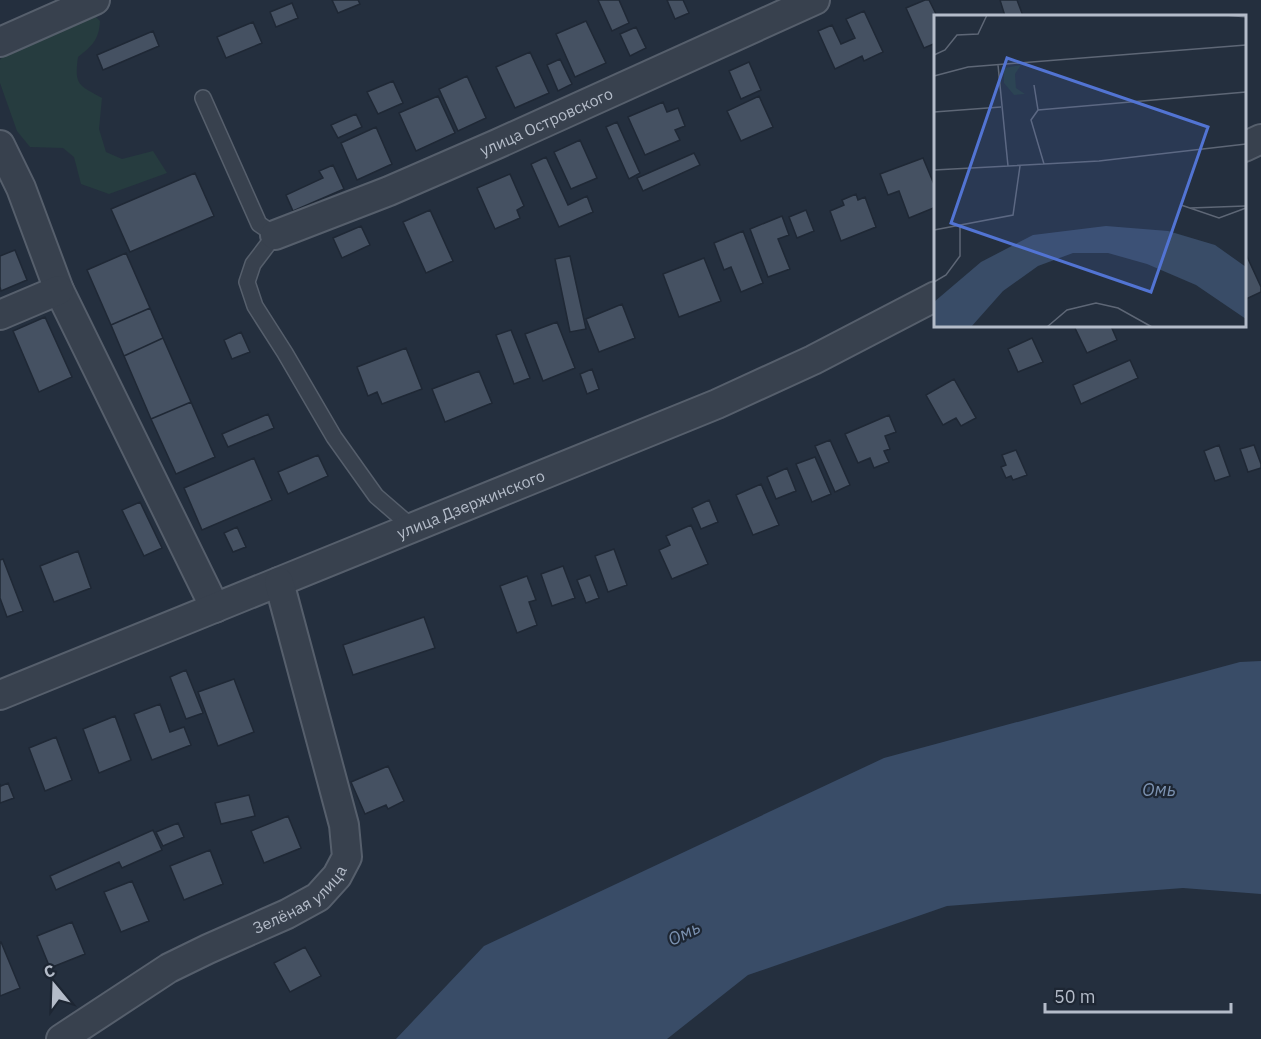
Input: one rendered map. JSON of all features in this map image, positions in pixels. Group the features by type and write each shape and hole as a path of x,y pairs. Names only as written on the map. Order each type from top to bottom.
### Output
{"street":[{"path":"0,42 95,0"},
{"name":"улица Островского","path":"275,235 389,191 497,144 814,0"},
{"path":"1246,147 1261,140"},
{"path":"0,145 21,188 60,290 215,608"},
{"path":"0,315 60,290"},
{"name":"улица Дзержинского","path":"0,695 717,404 813,360 934,297"},
{"name":"Зелёная улица","path":"61,1039 169,968 287,914 318,897 338,876 347,857 344,825 279,582"}],"lane":[{"path":"203,98 259,224 275,235 253,264 247,282 255,306 334,437 376,496 413,528"}],"green space":[{"path":"93,14 100,21 98,33 91,46 78,57 77,74 83,87 102,98 99,129 106,152 122,159 153,151 167,173 109,194 81,184 74,157 63,148 30,147 17,131 0,83 0,60 17,41 51,36 78,15"}],"water":[{"name":"Омь","path":"1261,661 1261,894 1183,888 947,906 748,975 667,1039 396,1039 484,946 884,758 1240,662"}],"building":[{"path":"332,0 358,0 360,4 338,13"},
{"path":"598,0 619,0 629,23 612,31"},
{"path":"667,0 683,0 689,13 675,19"},
{"path":"929,0 936,15 934,15 934,44 924,48 906,8"},
{"path":"1000,0 1017,0 1023,15 1005,15"},
{"path":"292,3 298,18 276,27 270,12"},
{"path":"864,11 883,52 864,61 862,56 835,69 818,31 832,25 841,44 855,38 846,19"},
{"path":"586,21 606,63 575,77 556,34"},
{"path":"253,22 262,43 226,58 217,37"},
{"path":"636,27 646,48 630,56 620,34"},
{"path":"153,31 159,46 103,70 97,55"},
{"path":"530,52 549,93 515,108 496,67"},
{"path":"560,59 572,84 558,91 547,65"},
{"path":"749,62 761,90 741,99 729,71"},
{"path":"467,76 486,118 458,131 439,89"},
{"path":"393,81 403,103 378,114 367,92"},
{"path":"438,96 455,133 416,151 399,113"},
{"path":"759,96 773,127 741,141 727,111"},
{"path":"663,102 667,112 678,108 685,126 675,130 680,140 645,155 628,117"},
{"path":"356,114 362,127 338,138 331,125"},
{"path":"617,122 640,173 629,179 606,127"},
{"path":"376,127 392,164 357,180 341,143"},
{"path":"580,140 597,178 571,189 554,152"},
{"path":"694,153 700,165 643,191 637,178"},
{"path":"546,157 568,205 587,196 593,212 559,227 531,164"},
{"path":"923,158 934,184 934,208 909,218 899,191 888,195 880,174"},
{"path":"333,165 344,189 293,211 286,195 323,178 319,171"},
{"path":"195,173 214,216 130,252 111,209"},
{"path":"510,174 524,206 517,210 520,218 495,229 477,188"},
{"path":"856,194 858,200 865,197 876,227 841,241 830,211 844,205 842,200"},
{"path":"430,210 453,261 426,273 403,222"},
{"path":"806,210 814,231 797,238 789,217"},
{"path":"782,216 789,235 778,239 790,269 768,277 750,229"},
{"path":"361,226 370,245 342,258 333,238"},
{"path":"743,231 763,283 741,292 731,267 724,270 714,243"},
{"path":"15,250 27,280 1,291 0,256"},
{"path":"126,253 150,308 111,325 87,270"},
{"path":"1246,254 1261,287 1261,292 1246,299"},
{"path":"570,256 586,329 570,332 555,259"},
{"path":"704,258 721,301 679,317 663,274"},
{"path":"622,304 635,338 599,352 586,319"},
{"path":"150,308 163,338 124,356 111,325"},
{"path":"45,317 72,377 39,392 13,331"},
{"path":"557,322 575,368 543,381 525,334"},
{"path":"1074,327 1111,327 1117,340 1087,353"},
{"path":"511,330 530,378 514,384 496,335"},
{"path":"241,332 250,352 232,359 224,340"},
{"path":"163,338 191,402 151,419 124,356"},
{"path":"1032,338 1043,362 1018,372 1008,349"},
{"path":"406,348 422,389 382,404 377,392 368,396 357,367"},
{"path":"1130,360 1138,378 1081,404 1073,385"},
{"path":"592,369 599,389 587,394 580,374"},
{"path":"479,371 492,403 445,422 432,389"},
{"path":"954,379 976,418 961,426 956,418 943,425 926,395"},
{"path":"191,402 215,457 176,474 151,419"},
{"path":"268,414 274,428 228,447 222,434"},
{"path":"889,415 896,432 885,436 890,449 884,451 889,462 874,468 870,458 858,463 845,434"},
{"path":"830,440 850,485 835,492 815,446"},
{"path":"1219,445 1230,476 1215,481 1204,451"},
{"path":"1254,445 1261,468 1248,472 1240,449"},
{"path":"1016,450 1027,475 1013,480 1011,476 1006,478 1001,467 1006,465 1002,455"},
{"path":"318,455 328,476 288,494 278,472"},
{"path":"815,457 831,494 812,502 796,464"},
{"path":"254,458 272,500 202,530 184,488"},
{"path":"787,468 796,491 776,499 767,477"},
{"path":"761,484 779,525 753,535 736,495"},
{"path":"709,500 718,522 701,529 692,508"},
{"path":"140,502 162,548 144,556 122,510"},
{"path":"691,525 708,564 672,579 659,550 670,545 666,536"},
{"path":"237,527 246,547 233,552 224,533"},
{"path":"614,549 627,585 608,592 595,556"},
{"path":"78,551 91,588 54,602 40,566"},
{"path":"3,559 23,611 7,617 0,598 0,560"},
{"path":"563,566 575,598 552,606 541,574"},
{"path":"590,575 599,598 586,603 577,580"},
{"path":"527,576 536,600 529,602 537,625 517,633 500,586"},
{"path":"424,617 435,648 353,675 343,645"},
{"path":"186,670 203,713 186,719 170,677"},
{"path":"234,679 254,732 218,746 198,692"},
{"path":"160,704 170,732 184,727 191,745 152,760 134,714"},
{"path":"115,716 131,760 99,773 83,729"},
{"path":"56,737 72,780 45,791 29,748"},
{"path":"388,766 404,801 388,809 386,805 365,814 351,782"},
{"path":"8,783 14,798 0,803 0,784 1,786"},
{"path":"249,795 255,816 221,824 215,803"},
{"path":"288,816 301,848 264,863 251,831"},
{"path":"178,823 184,837 163,846 156,832"},
{"path":"153,830 162,850 122,868 119,862 56,890 50,876"},
{"path":"210,850 223,884 184,900 170,866"},
{"path":"132,881 149,921 121,932 104,892"},
{"path":"72,922 85,954 50,968 37,936"},
{"path":"0,942 20,988 0,996"},
{"path":"305,947 321,976 290,992 274,963"}]}
